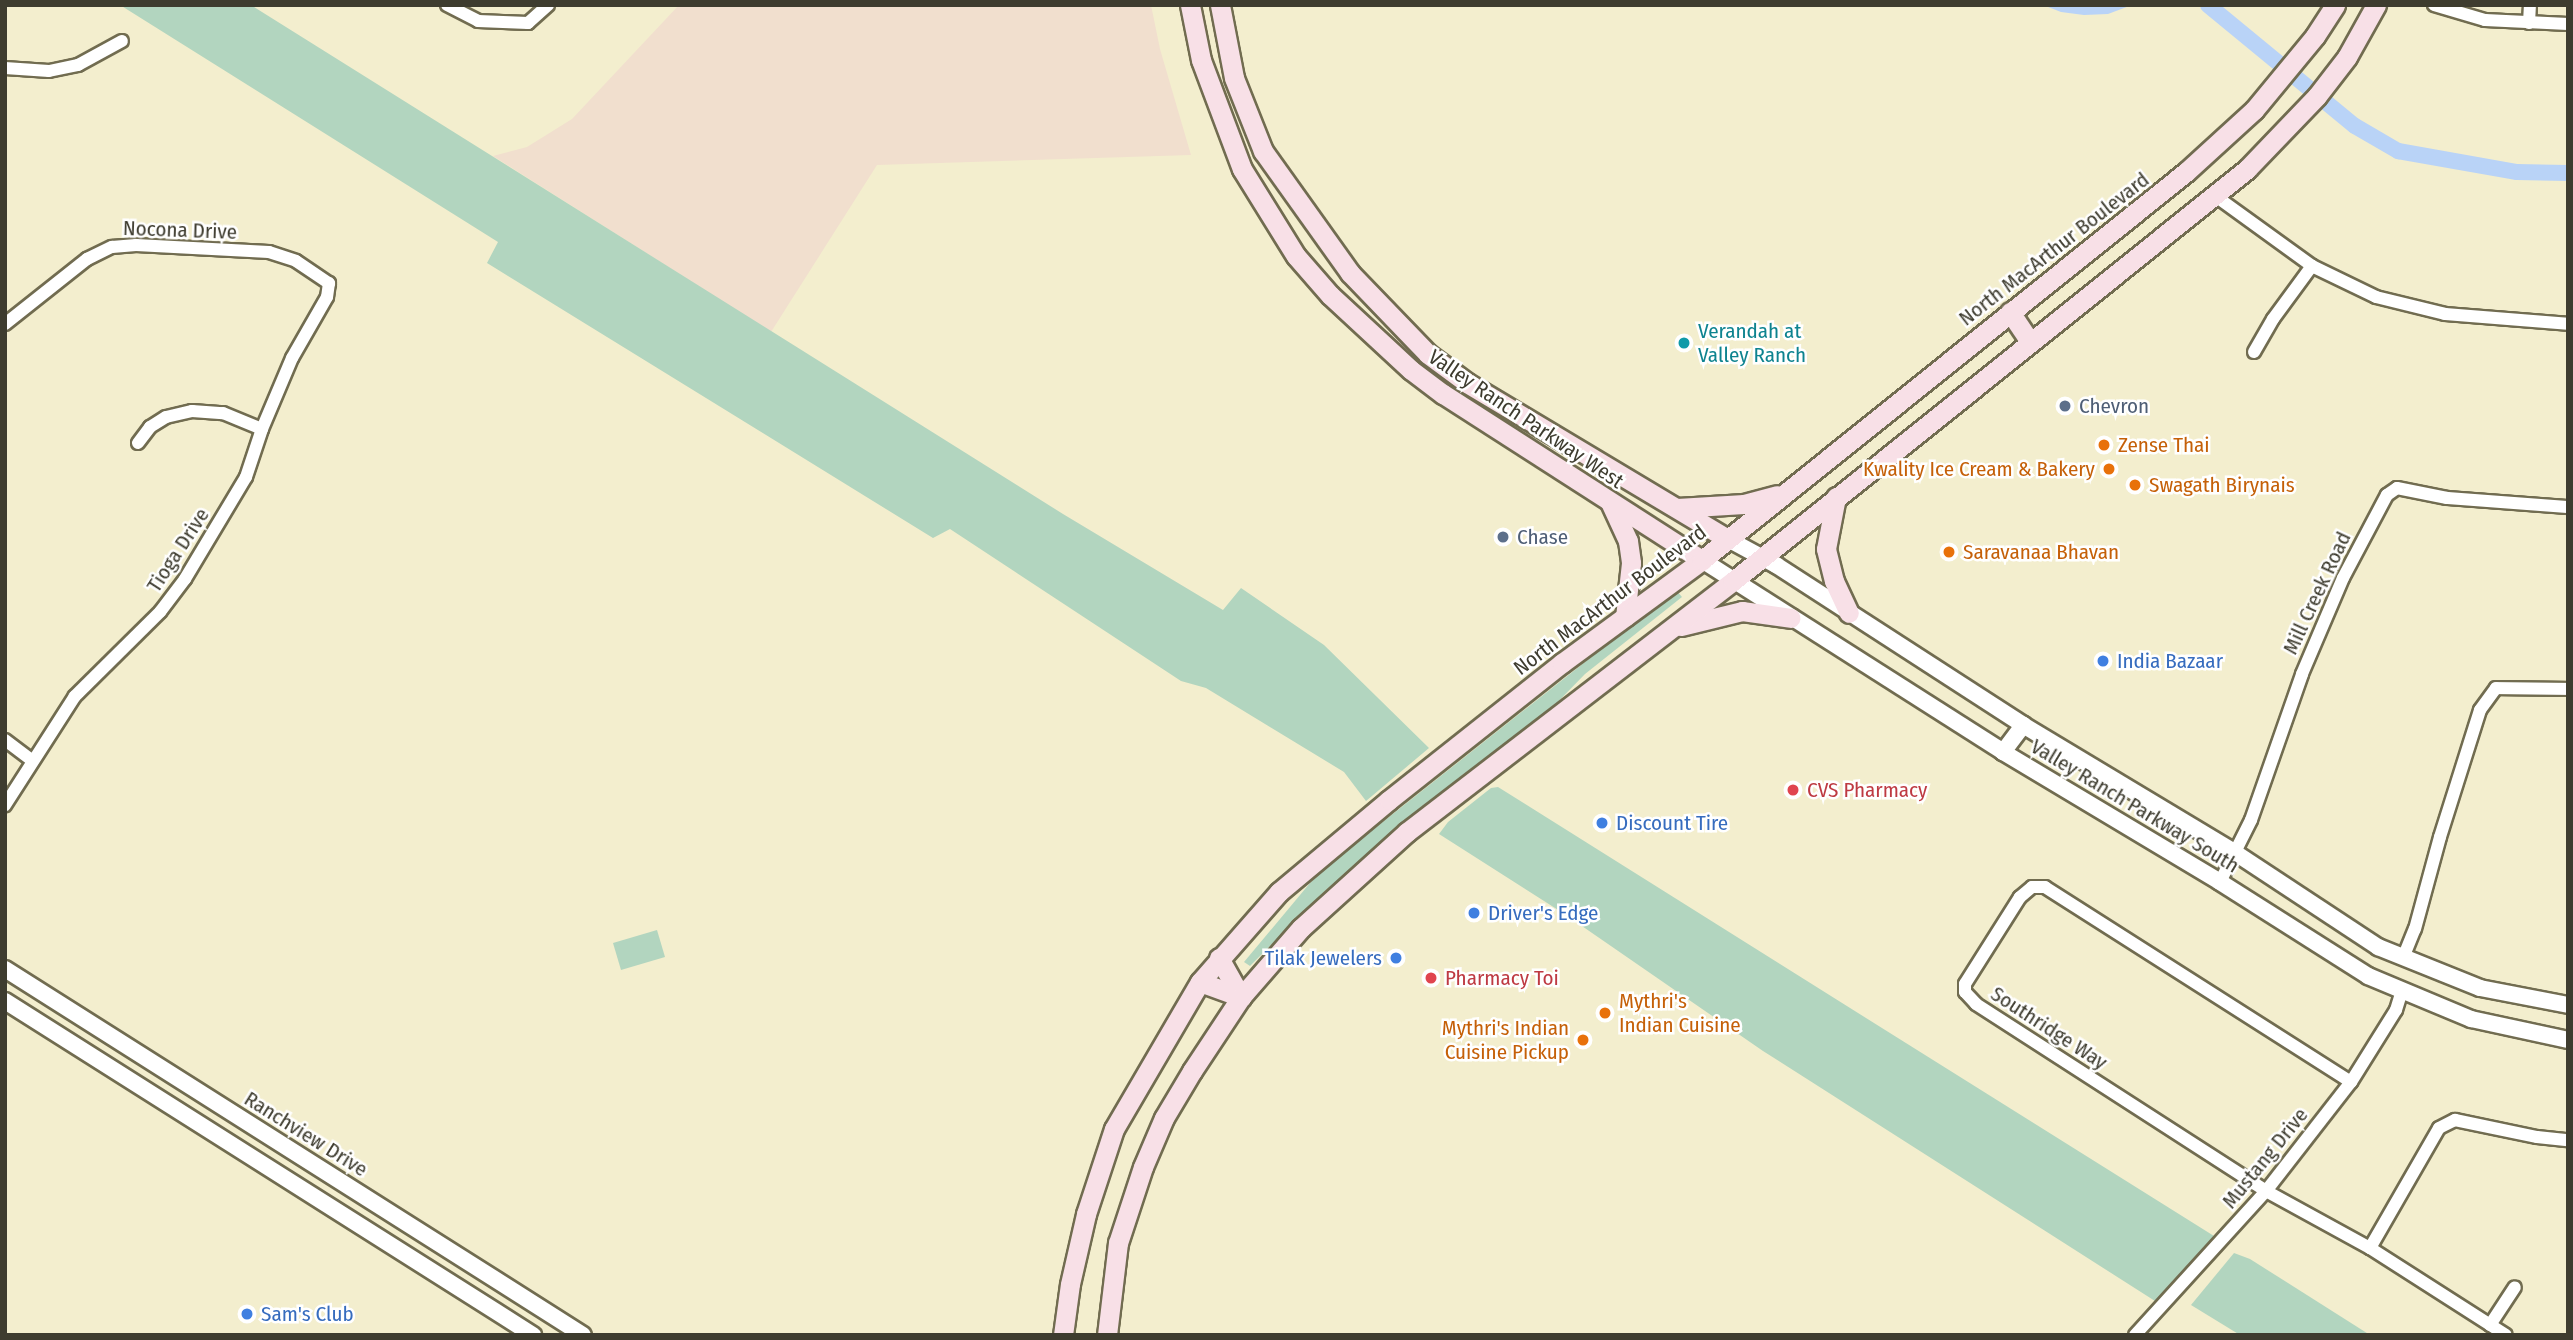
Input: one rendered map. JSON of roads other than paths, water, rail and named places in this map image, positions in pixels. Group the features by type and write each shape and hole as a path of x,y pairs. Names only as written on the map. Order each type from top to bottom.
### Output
{"main road":[{"name":"Valley Ranch Parkway West","path":"1191,5 1201,60 1224,127 1255,194 1296,256 1330,295 1443,394 1702,560"},
{"name":"North MacArthur Boulevard","path":"1063,1335 1070,1284 1086,1214 1114,1129 1200,982 1279,892 1356,826 1702,560 2010,312 2081,259 2186,172 2254,110 2315,36 2335,5"},
{"path":"1107,1335 1118,1243 1143,1167 1164,1118 1192,1070 1241,997 1301,928 1380,855 1733,581 2214,195 2279,138 2347,57 2376,5"},
{"name":"Valley Ranch Parkway West","path":"1221,14 1234,78 1263,151 1350,273 1428,354 1467,383 1728,538"},
{"path":"1195,28 1221,14"},
{"path":"2010,312 2030,341"},
{"path":"1371,333 1391,315"},
{"path":"1677,508 1692,505 1744,504 1785,493"},
{"path":"1836,497 1826,549 1834,581 1849,613"},
{"path":"1609,501 1628,541 1632,563 1625,617"},
{"path":"1670,629 1742,611 1791,618"},
{"path":"1219,958 1241,997"},
{"path":"1200,982 1241,997"}],"street":[{"path":"447,5 478,21 528,23 548,5"},
{"path":"2434,5 2484,20 2568,24"},
{"path":"2529,23 2530,5"},
{"path":"5,68 49,71 78,65 122,41"},
{"path":"2214,195 2312,266 2376,297 2445,314 2568,324"},
{"name":"Nocona Drive","path":"5,324 87,259 112,247 136,245 269,252 296,261 329,283"},
{"path":"2254,352 2273,319 2312,266"},
{"name":"Tioga Drive","path":"5,805 75,696 160,612 186,579 246,477 261,429 292,358 327,297 329,283"},
{"path":"138,443 150,427 166,417 192,411 223,413 261,429"},
{"name":"Mill Creek Road","path":"2220,881 2251,820 2302,674 2343,578 2387,495 2397,488 2447,499 2568,507"},
{"name":"Valley Ranch Parkway South","path":"1728,538 1761,556 2022,725 2234,852 2378,947 2480,988 2568,1005"},
{"name":"Valley Ranch Parkway South","path":"1702,560 2003,752 2220,881 2368,975 2470,1019 2568,1040"},
{"path":"2403,958 2415,929 2440,837 2480,710 2496,688 2568,689"},
{"path":"2003,752 2022,725"},
{"path":"5,740 32,760"},
{"name":"Southridge Way","path":"2351,1082 2045,887 2032,887 2020,897 1967,976 1965,992 1970,998 2266,1191 2370,1248 2506,1335"},
{"name":"Ranchview Drive","path":"5,969 583,1335"},
{"path":"32,985 10,1004 533,1335"},
{"name":"Mustang Drive","path":"2135,1335 2266,1191 2351,1082 2396,1010 2402,990"},
{"path":"2370,1248 2439,1128 2455,1120 2537,1137 2568,1140"},
{"path":"2490,1325 2515,1287"}],"water":[{"path":"2043,5 2132,5 2108,14 2084,15 2061,12"}],"waterway":[{"path":"2208,5 2355,126 2398,151 2517,172 2568,173"}],"place":[{"name":"Verandah at Valley Ranch","path":"1684,343"},
{"name":"Chevron","path":"2065,406"},
{"name":"Zense Thai","path":"2104,445"},
{"name":"Kwality Ice Cream & Bakery","path":"2109,469"},
{"name":"Swagath Birynais","path":"2135,485"},
{"name":"Chase","path":"1503,537"},
{"name":"Saravanaa Bhavan","path":"1949,552"},
{"name":"India Bazaar","path":"2103,661"},
{"name":"CVS Pharmacy","path":"1793,790"},
{"name":"Discount Tire","path":"1602,823"},
{"name":"Driver's Edge","path":"1474,913"},
{"name":"Tilak Jewelers","path":"1396,958"},
{"name":"Pharmacy Toi","path":"1431,978"},
{"name":"Mythri's Indian Cuisine","path":"1605,1013"},
{"name":"Mythri's Indian Cuisine Pickup","path":"1583,1040"},
{"name":"Sam's Club","path":"247,1314"}]}
